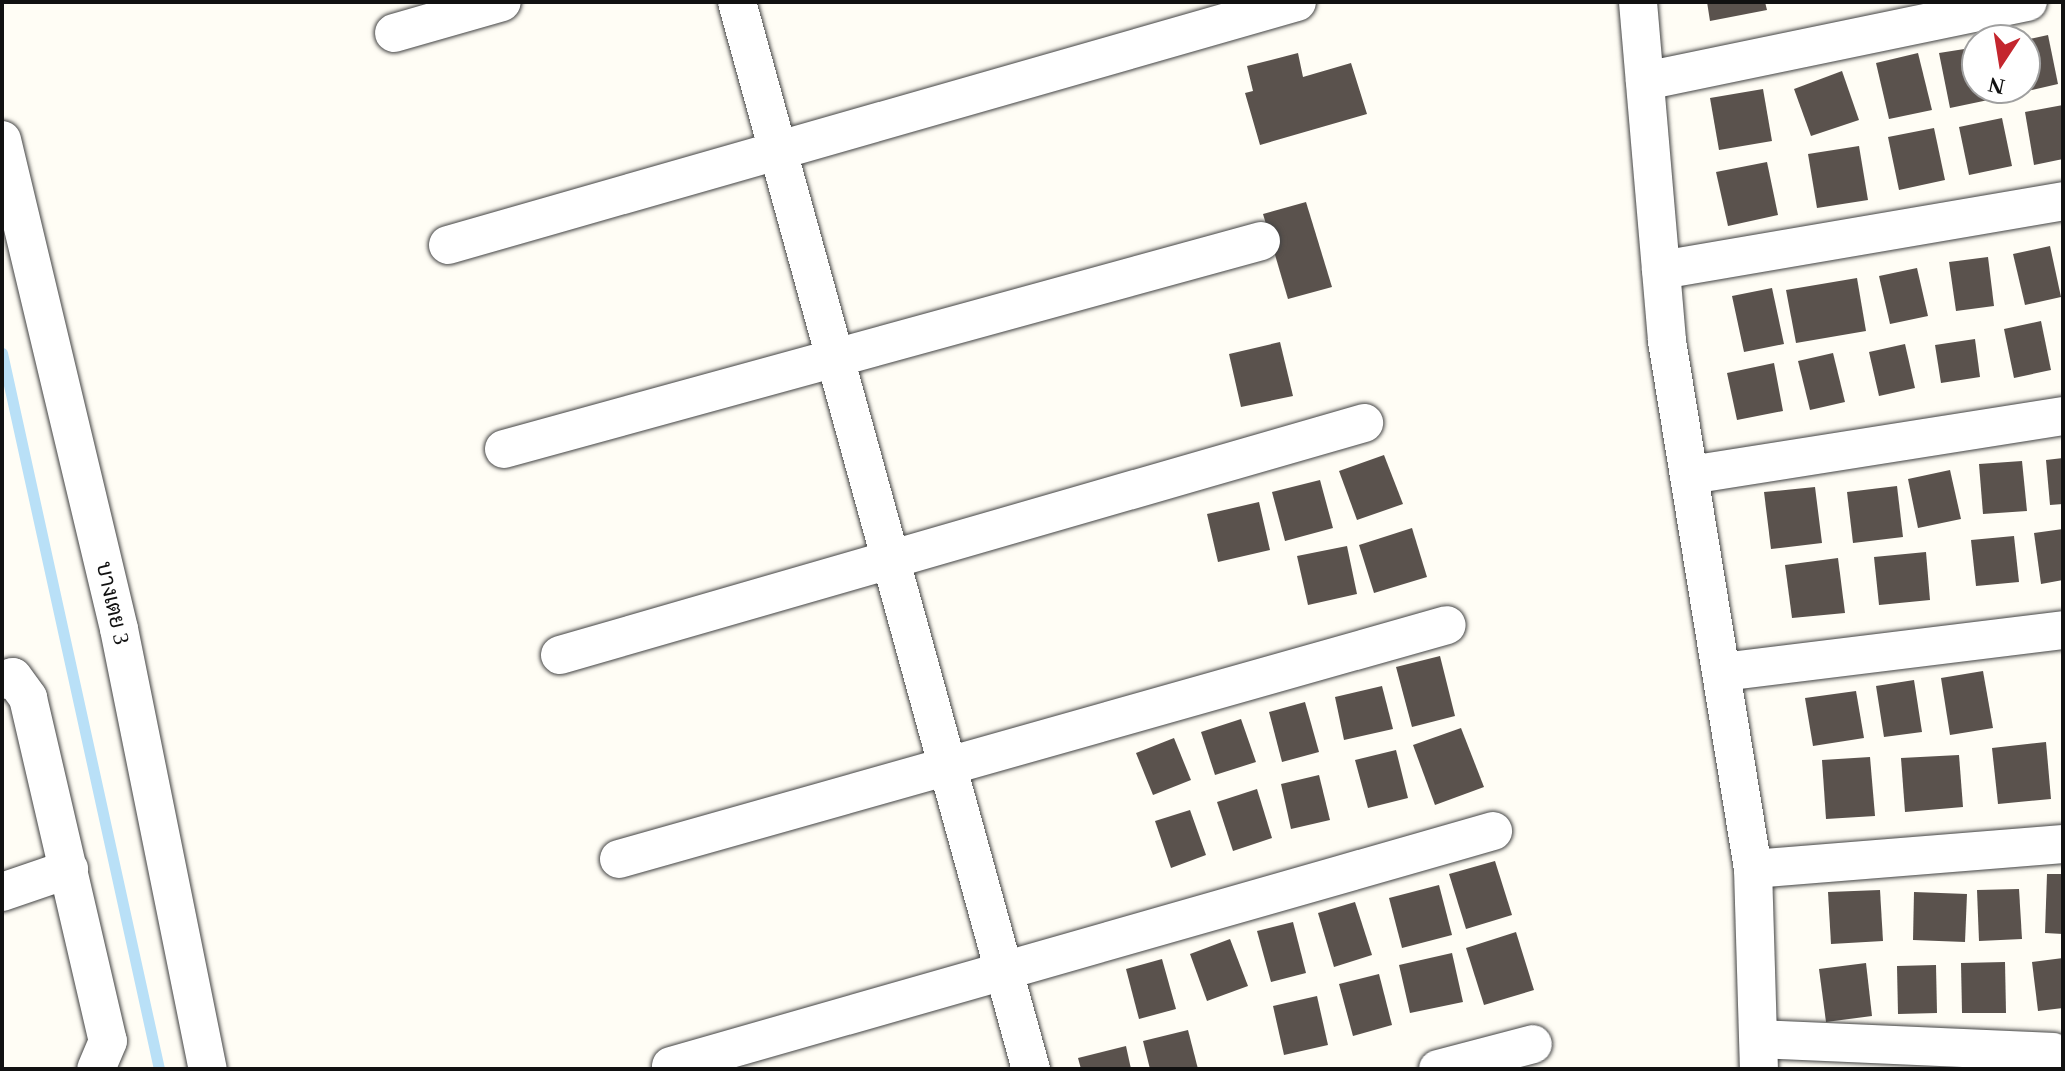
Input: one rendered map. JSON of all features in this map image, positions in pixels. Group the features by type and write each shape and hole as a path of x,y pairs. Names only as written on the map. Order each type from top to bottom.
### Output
{"street":[{"path":"394,33 502,2"},
{"path":"737,2 774,152 1031,1069"},
{"path":"448,245 1297,2"},
{"path":"1638,2 1661,270 1690,475 1753,869 1759,1054 2053,1052"},
{"path":"1645,81 2028,2"},
{"name":"บางเตย 3","path":"2,140 122,644 208,1069"},
{"path":"1661,270 2063,201"},
{"path":"504,449 1261,241"},
{"path":"1690,475 2063,416"},
{"path":"560,655 1364,423"},
{"path":"619,859 1447,625"},
{"path":"1722,672 2063,630"},
{"path":"2,680 13,677 28,698 108,1041 96,1069"},
{"path":"671,1066 1002,968 1493,831"},
{"path":"1753,869 2063,844"},
{"path":"2,892 69,869"},
{"path":"1438,1069 1533,1044"}],"building":[{"path":"1707,2 1765,2 1767,10 1710,21"},
{"path":"2048,35 2058,84 2041,88 2041,37"},
{"path":"1961,50 1961,104 1969,104 1950,108 1939,53"},
{"path":"1298,53 1303,77 1351,63 1367,114 1260,145 1245,93 1253,91 1247,66"},
{"path":"1918,53 1932,110 1889,119 1876,63"},
{"path":"1842,71 1859,120 1811,136 1794,89"},
{"path":"1763,89 1772,141 1719,150 1710,98"},
{"path":"2063,105 2063,159 2034,165 2025,112"},
{"path":"2002,118 2012,166 1969,175 1959,127"},
{"path":"1934,128 1945,180 1899,190 1888,137"},
{"path":"1859,146 1868,200 1817,208 1808,154"},
{"path":"1767,162 1778,215 1728,226 1716,172"},
{"path":"1306,202 1332,287 1288,299 1263,214"},
{"path":"2050,246 2061,297 2025,305 2013,254"},
{"path":"1988,257 1994,306 1956,311 1949,262"},
{"path":"1917,268 1928,316 1890,324 1879,276"},
{"path":"1857,278 1866,331 1796,343 1786,290"},
{"path":"1772,288 1784,344 1744,352 1732,296"},
{"path":"2041,321 2051,370 2014,378 2004,329"},
{"path":"1975,339 1980,377 1941,383 1935,345"},
{"path":"1280,342 1293,396 1241,407 1229,354"},
{"path":"1905,344 1915,388 1879,396 1869,352"},
{"path":"1833,353 1845,402 1810,410 1798,361"},
{"path":"1774,363 1783,411 1737,420 1727,373"},
{"path":"1384,455 1403,504 1357,520 1339,471"},
{"path":"2063,458 2063,504 2050,505 2046,460"},
{"path":"2022,461 2027,511 1983,514 1979,464"},
{"path":"1950,470 1961,519 1918,528 1908,479"},
{"path":"1320,480 1333,528 1285,541 1272,492"},
{"path":"1897,486 1903,537 1853,543 1847,492"},
{"path":"1815,487 1822,543 1771,549 1764,492"},
{"path":"1259,502 1270,550 1218,562 1207,514"},
{"path":"1412,528 1427,577 1374,593 1359,545"},
{"path":"2063,529 2063,580 2041,584 2034,533"},
{"path":"2014,536 2019,582 1976,586 1971,540"},
{"path":"1347,546 1357,594 1308,605 1297,556"},
{"path":"1926,552 1930,600 1879,605 1874,557"},
{"path":"1838,558 1845,613 1792,618 1785,565"},
{"path":"1440,656 1455,716 1412,727 1396,667"},
{"path":"1983,671 1993,728 1950,735 1941,678"},
{"path":"1914,680 1922,732 1884,737 1876,686"},
{"path":"1382,686 1393,729 1344,740 1335,697"},
{"path":"1856,691 1864,738 1813,746 1805,698"},
{"path":"1305,702 1319,752 1282,762 1269,712"},
{"path":"1241,719 1256,762 1215,775 1201,732"},
{"path":"1461,728 1484,787 1435,805 1413,745"},
{"path":"1174,738 1191,780 1153,795 1136,753"},
{"path":"2046,742 2051,799 1998,804 1992,748"},
{"path":"1396,750 1408,798 1368,808 1355,760"},
{"path":"1959,755 1963,807 1905,812 1901,758"},
{"path":"1870,757 1875,816 1826,819 1822,760"},
{"path":"1319,775 1330,820 1291,829 1281,784"},
{"path":"1257,789 1272,838 1233,851 1217,802"},
{"path":"1190,810 1206,855 1171,868 1155,821"},
{"path":"1495,861 1512,915 1466,929 1449,874"},
{"path":"2047,874 2063,874 2063,934 2045,933"},
{"path":"1439,885 1452,935 1402,948 1389,898"},
{"path":"2019,889 2022,939 1979,941 1977,890"},
{"path":"1880,890 1883,941 1831,944 1828,892"},
{"path":"1914,892 1967,894 1965,942 1913,940"},
{"path":"1355,902 1372,955 1334,967 1318,913"},
{"path":"1293,922 1306,973 1271,982 1257,931"},
{"path":"1516,932 1534,990 1484,1005 1466,948"},
{"path":"1230,939 1248,986 1207,1001 1190,954"},
{"path":"1452,953 1463,1002 1410,1013 1399,965"},
{"path":"2063,958 2063,1008 2038,1011 2032,962"},
{"path":"1162,959 1176,1009 1139,1019 1126,969"},
{"path":"2005,962 2006,1013 1962,1013 1961,963"},
{"path":"1866,963 1872,1016 1826,1022 1819,969"},
{"path":"1936,965 1937,1013 1898,1014 1897,966"},
{"path":"1379,974 1392,1025 1353,1036 1339,984"},
{"path":"1317,996 1328,1045 1284,1055 1273,1006"},
{"path":"1188,1030 1198,1069 1150,1069 1143,1041"},
{"path":"1126,1046 1131,1069 1081,1069 1078,1058"}],"waterway":[{"path":"2,353 159,1069"}]}
